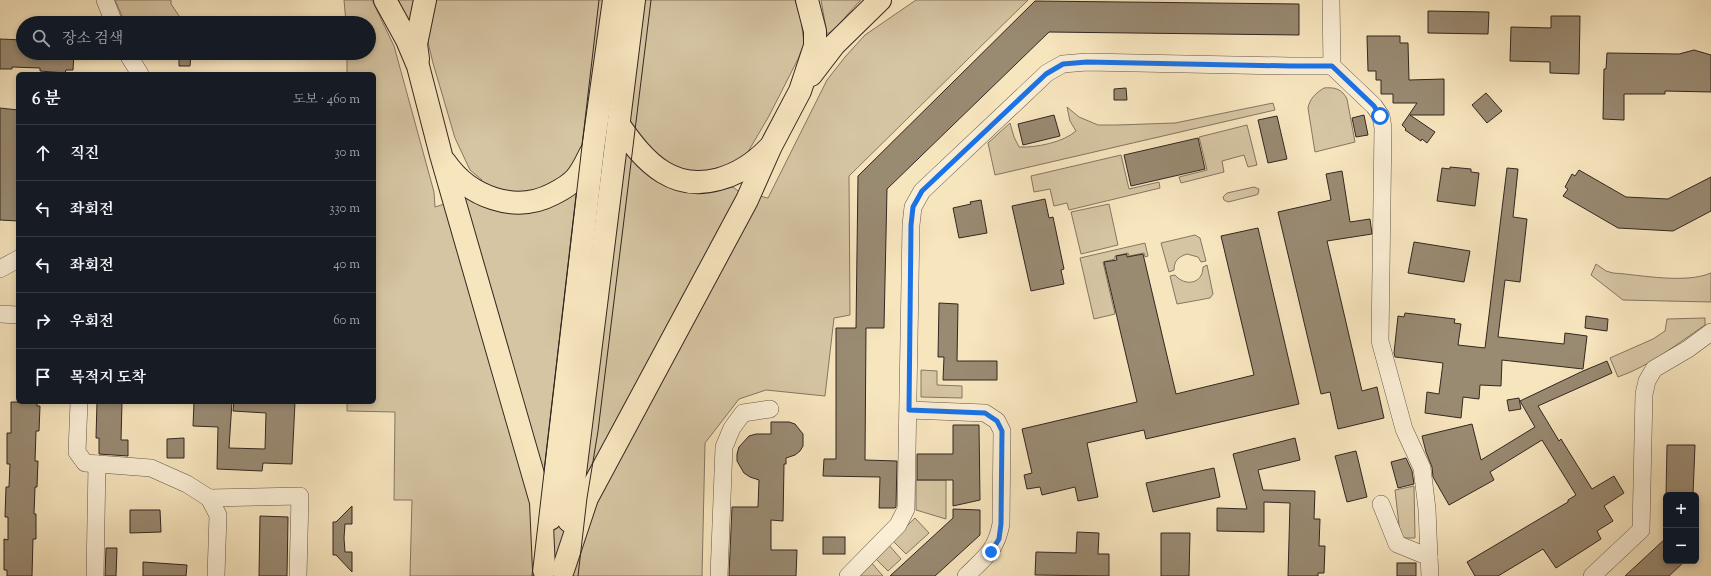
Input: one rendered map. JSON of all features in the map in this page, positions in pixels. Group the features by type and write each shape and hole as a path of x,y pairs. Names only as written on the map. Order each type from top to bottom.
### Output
{"highway":[{"path":"385,0 407,40 418,66 441,155 541,502 553,573"},
{"path":"418,66 416,44 426,0"},
{"path":"553,573 593,150 614,0"},
{"path":"553,573 619,125 634,0"},
{"path":"800,91 815,46 815,31 807,0"},
{"path":"553,573 587,498 747,200 771,146 800,91 834,45 880,0"},
{"path":"619,125 630,142 651,163 663,172 691,182 720,180 745,168 754,162 771,146"},
{"path":"441,155 452,172 462,182 486,196 501,201 533,202 548,197 563,189 576,178 593,150"}],"street":[{"path":"104,0 111,16"},
{"path":"1331,0 1332,66"},
{"path":"131,60 139,72"},
{"path":"848,576 898,525 906,509 909,410 911,232 913,207 922,191 1046,74 1063,64 1087,62 1332,66 1374,106 1380,116 1383,128 1380,341 1404,429 1422,468 1427,509 1430,576"},
{"path":"0,269 16,260"},
{"path":"0,314 16,315"},
{"path":"1592,576 1640,530 1644,394 1647,380 1654,369 1688,349 1711,332"},
{"path":"79,404 77,452 85,463 151,468 187,484 209,498 218,515 216,576"},
{"path":"718,576 724,447 732,428 743,413 770,409"},
{"path":"909,410 985,413 997,421 1002,431 1001,524 999,539 991,552 966,576"},
{"path":"95,576 97,464"},
{"path":"209,498 300,496 298,576"},
{"path":"1381,504 1396,544 1429,557"}],"shaded area":[{"path":"115,0 171,0 171,4 179,16 122,16"},
{"path":"344,0 372,0 394,46 434,192 435,207 466,197 482,180 470,170 455,138 433,63 426,34 431,0 795,0 801,19 804,44 798,59 769,116 745,157 728,167 714,170 725,189 733,187 738,191 768,198 827,80 865,35 916,0 1028,0 849,176 850,315 834,318 825,396 766,390 739,399 705,443 702,576 410,576 412,500 394,500 395,412 347,411 347,404 376,404 376,72 347,72 347,60 376,60 376,16 345,16"},
{"path":"398,0 418,0 413,18 409,21"},
{"path":"821,0 861,0 831,32 827,34"},
{"path":"1324,88 1338,89 1347,99 1355,142 1315,152 1308,108 1310,101 1314,96"},
{"path":"1273,103 1275,110 995,175 988,143 1010,123 1019,147 1049,144 1071,135 1076,131 1070,121 1067,107 1079,117 1098,125 1117,125 1175,123"},
{"path":"1247,125 1257,165 1248,167 1244,155 1222,161 1224,172 1181,183 1179,177 1207,170 1199,137"},
{"path":"1121,155 1129,189 1159,182 1160,188 1069,210 1067,203 1054,206 1050,189 1034,192 1031,176"},
{"path":"1254,187 1259,189 1258,194 1256,195 1228,202 1224,200 1223,197 1227,193"},
{"path":"1109,204 1118,245 1081,254 1071,212"},
{"path":"1195,235 1200,238 1206,261 1201,262 1198,257 1187,254 1181,256 1177,260 1174,270 1169,272 1161,243"},
{"path":"1145,243 1148,256 1145,257 1144,253 1129,256 1128,253 1115,256 1115,259 1103,262 1115,314 1094,319 1080,258"},
{"path":"1596,264 1606,271 1613,273 1663,278 1689,278 1711,273 1711,302 1623,300 1591,275"},
{"path":"1207,265 1213,294 1210,298 1177,304 1170,276 1175,275 1184,281 1193,282 1200,277 1203,267"},
{"path":"1705,318 1705,325 1674,347 1641,367 1618,377 1610,358 1653,339 1665,331 1667,319"},
{"path":"921,370 937,371 937,385 962,386 962,398 921,397"},
{"path":"916,480 946,480 946,519 916,510"},
{"path":"1414,486 1415,538 1404,538 1400,534 1395,490"},
{"path":"915,518 929,533 906,554 892,540"},
{"path":"888,544 901,559 888,571 874,557"},
{"path":"870,561 883,576 854,576"}],"building":[{"path":"1035,1 1299,4 1299,35 1049,32 887,189 884,328 866,328 865,460 897,461 896,507 879,508 880,477 823,476 824,459 836,459 836,328 856,328 858,176"},
{"path":"1428,11 1489,12 1488,34 1428,33"},
{"path":"1551,16 1580,16 1579,74 1550,73 1550,62 1510,61 1511,27 1551,28"},
{"path":"1367,36 1400,36 1400,43 1408,43 1409,80 1444,79 1444,115 1410,115 1435,132 1427,143 1422,139 1421,141 1405,130 1406,129 1402,125 1417,103 1393,103 1393,94 1381,94 1381,80 1376,80 1376,71 1368,71"},
{"path":"0,39 16,40 16,60 74,60 73,70 66,70 65,72 40,71 40,68 12,67 12,69 0,69"},
{"path":"1694,50 1711,55 1711,92 1665,91 1665,94 1624,94 1624,120 1603,119 1604,69 1606,69 1607,53 1679,54"},
{"path":"179,60 190,60 190,66 179,66"},
{"path":"1126,88 1127,100 1114,100 1114,89"},
{"path":"1486,93 1502,111 1487,123 1472,105"},
{"path":"0,108 16,110 16,221 0,220"},
{"path":"1054,115 1060,136 1023,145 1018,124"},
{"path":"1364,115 1368,135 1356,137 1352,118"},
{"path":"1277,116 1287,159 1268,163 1258,120"},
{"path":"1198,138 1205,169 1131,186 1124,155"},
{"path":"1450,167 1471,169 1471,172 1479,173 1475,206 1437,201 1442,168 1450,169"},
{"path":"1507,168 1518,169 1513,217 1527,219 1520,282 1505,280 1498,337 1564,344 1565,333 1587,336 1583,369 1502,360 1501,386 1480,385 1479,399 1463,397 1461,418 1425,413 1427,392 1439,394 1443,363 1395,357 1394,353 1398,316 1404,317 1405,313 1455,319 1454,323 1461,324 1458,345 1485,348"},
{"path":"1579,170 1626,197 1668,199 1711,177 1711,211 1673,231 1618,228 1563,196 1568,189 1565,187 1572,174 1575,176"},
{"path":"1342,171 1350,222 1370,219 1372,234 1327,241 1362,391 1377,387 1384,418 1338,429 1330,392 1321,394 1278,212 1331,200 1326,174"},
{"path":"1045,199 1049,218 1053,217 1064,269 1061,270 1064,284 1031,291 1012,206"},
{"path":"981,200 987,233 959,238 953,208"},
{"path":"1258,228 1299,404 1146,439 1144,430 1087,443 1098,497 1078,501 1075,487 1042,495 1040,487 1027,489 1024,475 1032,473 1022,429 1137,402 1104,262 1117,260 1116,256 1127,254 1127,257 1143,254 1176,394 1254,375 1221,236"},
{"path":"1414,242 1470,251 1464,282 1408,273"},
{"path":"939,303 958,304 957,361 997,361 997,380 943,380 944,357 938,357"},
{"path":"1586,316 1608,319 1607,331 1585,328"},
{"path":"1607,361 1612,373 1538,406 1559,441 1561,439 1592,489 1614,476 1624,493 1604,506 1613,521 1597,531 1601,539 1556,568 1543,549 1498,576 1475,576 1467,562 1568,502 1568,500 1576,495 1542,440 1490,472 1494,480 1449,505 1433,477 1432,467 1422,436 1472,424 1481,460 1535,427 1520,401"},
{"path":"1519,398 1521,409 1509,411 1507,400"},
{"path":"11,402 16,402 16,404 37,404 37,406 40,406 39,431 36,431 35,461 38,461 34,514 36,514 36,539 33,539 32,576 7,576 7,570 4,570 4,539 8,540 8,517 5,517 6,487 9,487 10,464 7,464 7,433 11,433"},
{"path":"97,404 122,404 121,440 128,440 128,456 99,454 99,438 96,438"},
{"path":"194,404 232,404 229,448 265,449 266,413 233,411 234,404 295,404 292,464 263,463 262,471 217,469 218,427 193,426"},
{"path":"771,422 789,422 795,424 803,434 803,446 800,451 795,455 786,458 786,464 784,464 783,521 771,520 771,550 797,550 796,576 729,576 732,507 758,507 759,480 744,473 737,461 737,454 739,447 749,436 756,434 771,434"},
{"path":"953,425 979,425 980,500 953,506 953,480 917,480 917,454 953,454"},
{"path":"184,438 184,458 167,458 167,439"},
{"path":"1295,438 1300,460 1258,470 1263,490 1315,491 1314,519 1320,519 1319,546 1325,546 1324,573 1318,573 1318,576 1288,576 1290,503 1264,502 1264,532 1217,531 1217,508 1247,509 1233,454"},
{"path":"1667,445 1695,445 1693,492 1666,492"},
{"path":"1356,451 1367,497 1347,502 1335,456"},
{"path":"1406,458 1412,471 1414,484 1398,488 1391,462"},
{"path":"1214,468 1220,497 1153,512 1146,483"},
{"path":"352,506 352,524 345,524 344,538 345,552 352,552 352,572 336,555 333,555 333,522 336,522"},
{"path":"953,509 980,510 980,535 935,576 890,576 953,518"},
{"path":"130,510 160,510 161,532 130,533"},
{"path":"260,516 288,517 287,576 259,576"},
{"path":"1077,532 1099,533 1098,554 1109,554 1109,576 1035,575 1036,552 1076,553"},
{"path":"1161,533 1190,533 1189,576 1161,576"},
{"path":"823,537 845,537 845,554 823,554"},
{"path":"1663,541 1663,564 1682,564 1669,576 1625,576"},
{"path":"106,548 117,548 116,576 105,576"},
{"path":"143,562 187,565 186,576 143,576"},
{"path":"1397,563 1416,563 1416,576 1397,576"}],"tram line":[{"path":"532,576 599,0"},
{"path":"578,576 587,498 598,431 651,0"}],"route":[{"path":"991,552 999,539 1001,524 1002,431 997,421 985,413 909,410 911,225 913,207 922,191 1046,74 1063,64 1087,62 1332,66 1374,106 1380,116"}]}
